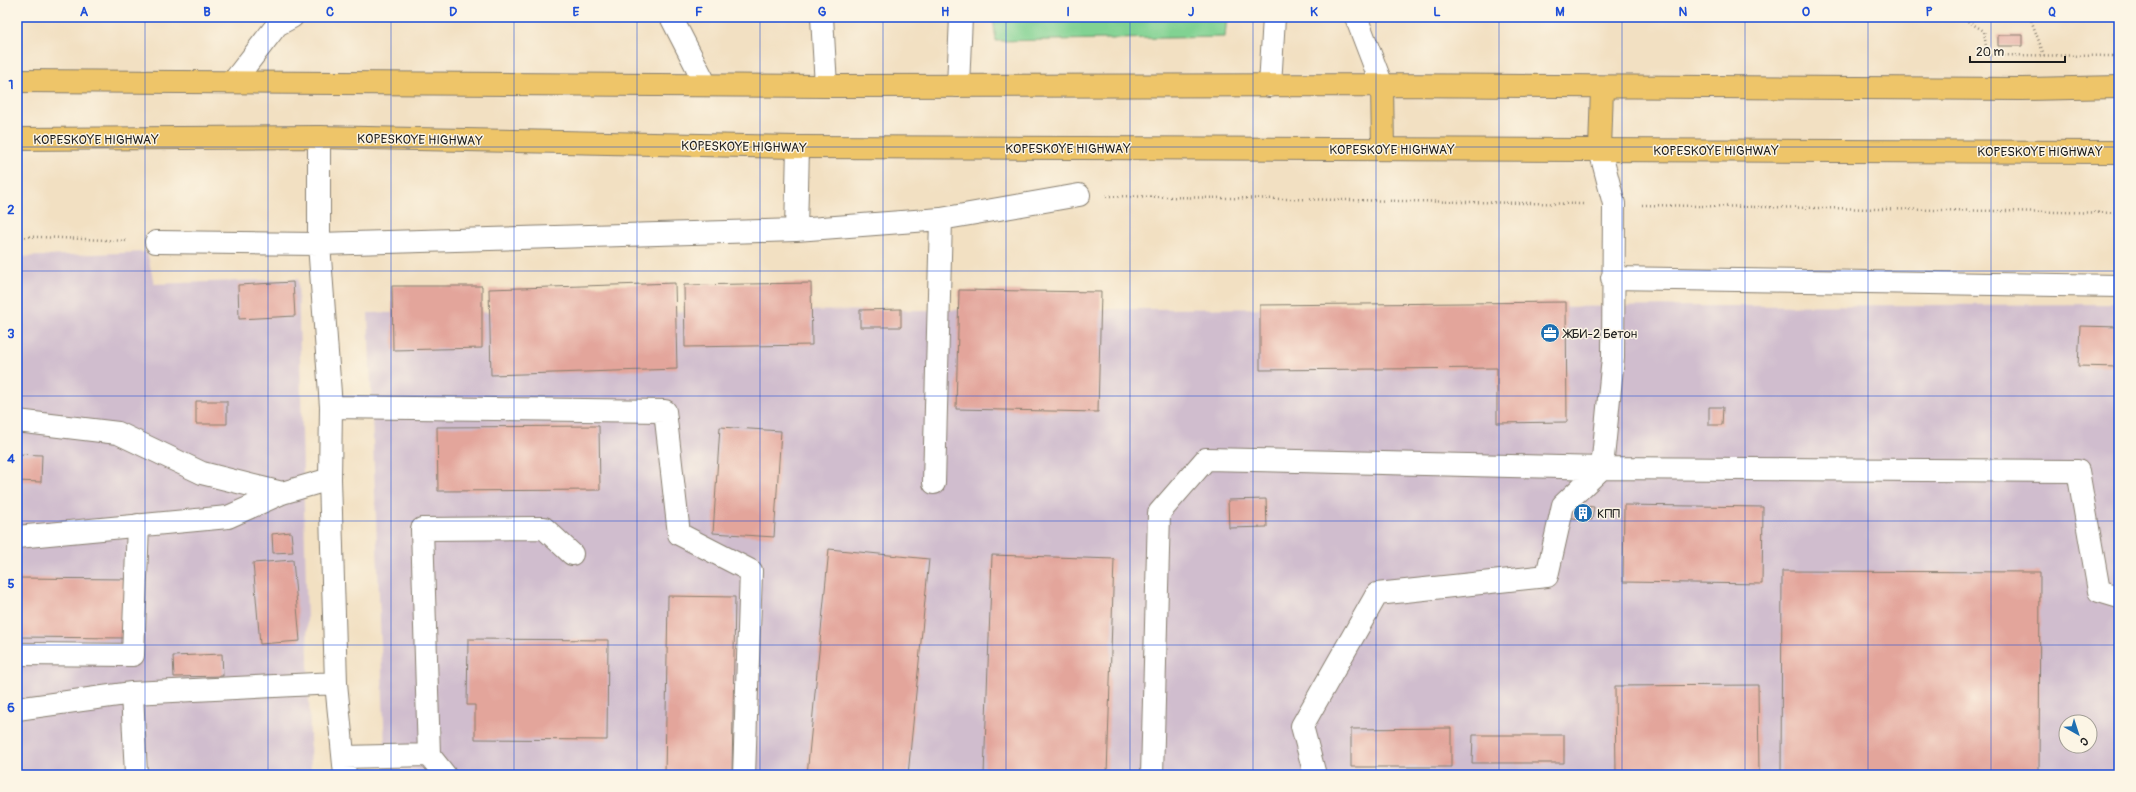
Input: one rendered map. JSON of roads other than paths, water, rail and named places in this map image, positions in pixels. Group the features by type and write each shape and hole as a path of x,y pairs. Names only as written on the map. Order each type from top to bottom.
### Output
{"main road":[{"path":"17,81 826,86 1382,85 1602,88 2021,89 2119,87"},
{"path":"1382,85 1383,149"},
{"path":"1600,150 1602,88"},
{"name":"KOPESKOYE HIGHWAY","path":"17,139 319,137 798,147 2119,152"}],"lane":[{"path":"234,82 277,25 292,17"},
{"path":"671,17 706,85"},
{"path":"822,17 826,86"},
{"path":"958,86 961,17"},
{"path":"1270,86 1274,17"},
{"path":"1356,17 1382,85"},
{"path":"319,137 319,244 331,407 330,479 336,683 345,766 429,754"},
{"path":"796,230 798,147"},
{"path":"1315,775 1302,726 1377,594 1547,576 1563,505 1602,468 1613,358 1612,278 1614,204 1600,150"},
{"path":"156,242 319,244 796,230 941,219 1079,195"},
{"path":"934,483 941,219"},
{"path":"1612,278 2119,286"},
{"path":"331,407 665,411 680,534 751,571 744,775"},
{"path":"17,422 118,433 202,472 282,493"},
{"path":"1152,775 1159,513 1206,458 1602,468 2078,471 2099,590 2119,597"},
{"path":"17,537 228,517 282,493 330,479"},
{"path":"17,654 133,655 138,525"},
{"path":"445,775 429,754 422,529 544,528 572,554"},
{"path":"17,709 132,693 336,683"},
{"path":"132,693 136,775"}],"place":[{"name":"ЖБИ-2 Бетон","path":"1550,333"},
{"name":"КПП","path":"1583,513"}]}
